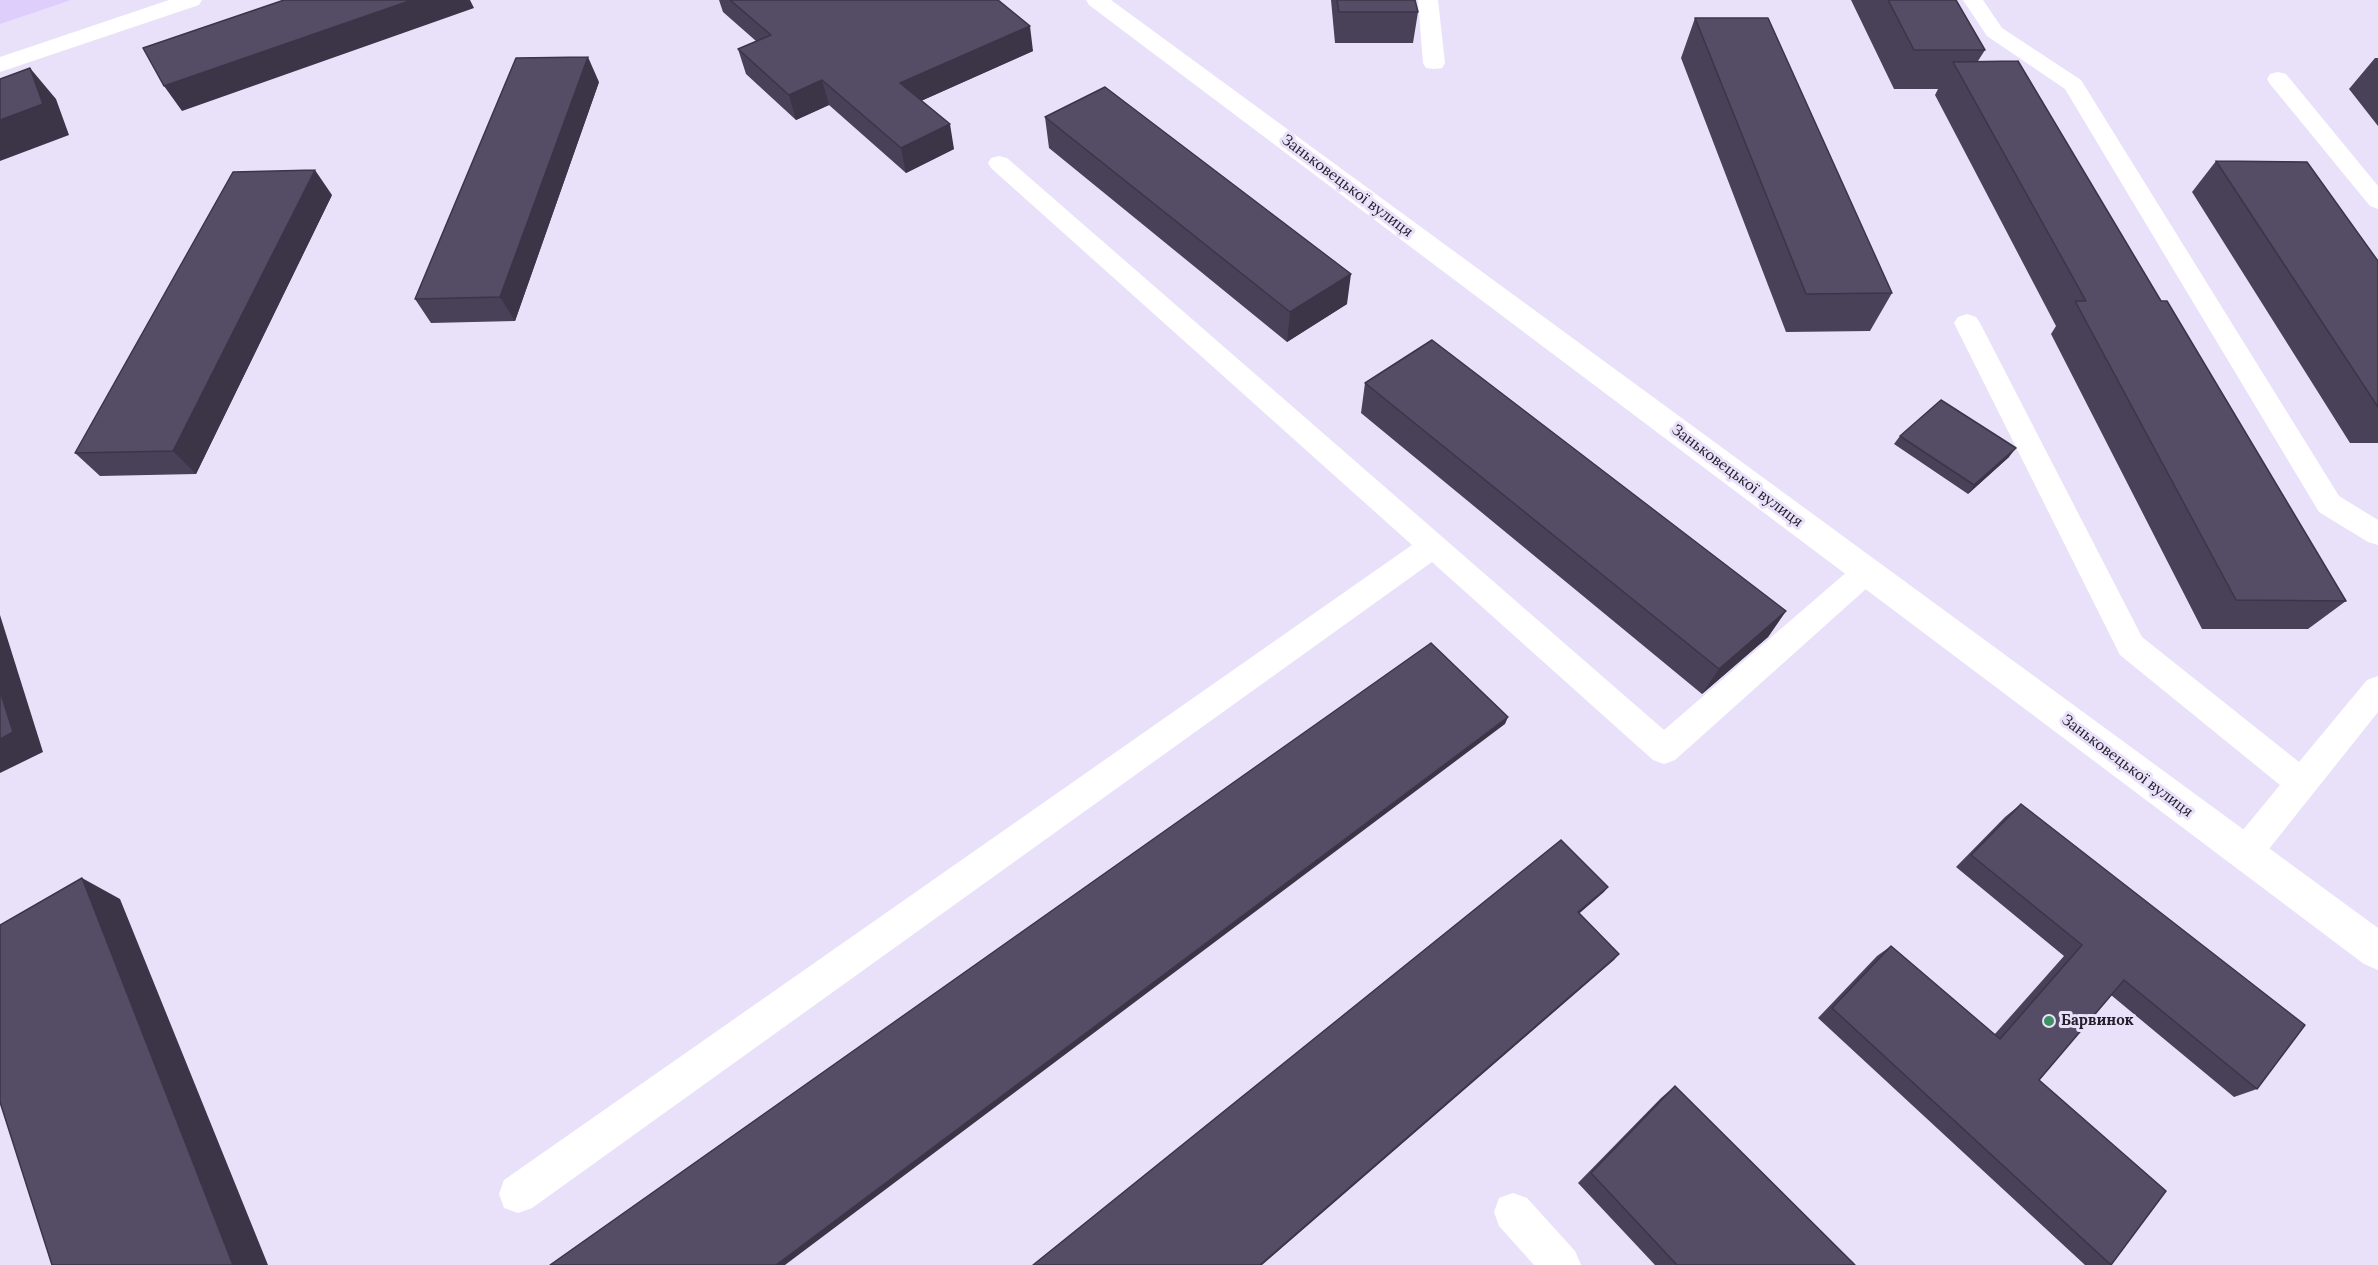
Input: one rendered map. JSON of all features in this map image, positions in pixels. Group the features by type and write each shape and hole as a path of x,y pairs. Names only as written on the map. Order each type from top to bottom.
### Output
{"street":[{"path":"0,65 191,0"},
{"name":"Заньковецької вулиця","path":"1097,0 2378,951"}],"lane":[{"path":"1428,0 1434,63"},
{"path":"1973,0 1994,32 2073,85 2330,504 2378,534"},
{"path":"2278,79 2378,201"},
{"path":"999,163 1664,750 1866,572"},
{"path":"1967,323 2131,646 2302,783"},
{"path":"518,1194 1433,546"},
{"path":"2245,853 2378,689"},
{"path":"1513,1212 1561,1265"}],"shaded area":[{"path":"0,0 71,0 0,24"}],"building":[{"path":"284,0 412,0 164,86 143,48"},
{"path":"730,0 998,0 1030,26 900,83 950,124 901,148 822,80 789,95 738,49 771,35"},
{"path":"1337,0 1415,0 1418,12 1339,12"},
{"path":"1888,0 1956,0 1985,50 1914,50"},
{"path":"1695,18 1768,18 1892,293 1806,294"},
{"path":"588,57 500,297 415,299 516,58"},
{"path":"2018,61 2161,301 2167,301 2346,601 2236,600 2075,301 2086,301 1953,62"},
{"path":"30,68 43,104 0,120 0,79"},
{"path":"1105,87 1351,274 1290,312 1045,117"},
{"path":"2216,161 2307,162 2378,261 2378,407"},
{"path":"315,170 173,451 75,453 233,172"},
{"path":"1432,340 1786,611 1719,669 1365,383"},
{"path":"1941,400 2016,448 1974,485 1900,436"},
{"path":"1431,643 1508,717 776,1265 550,1265"},
{"path":"0,691 13,732 0,739"},
{"path":"2021,804 2305,1025 2257,1089 2124,980 2039,1080 2166,1191 2111,1265 1832,1008 1891,946 2000,1039 2082,945 1971,855"},
{"path":"1561,840 1608,887 1578,912 1619,954 1260,1265 1033,1265"},
{"path":"82,878 233,1265 52,1265 0,1102 0,925"},
{"path":"1675,1086 1855,1265 1677,1265 1591,1173"}],"place":[{"name":"Барвинок","path":"2049,1021"}]}
